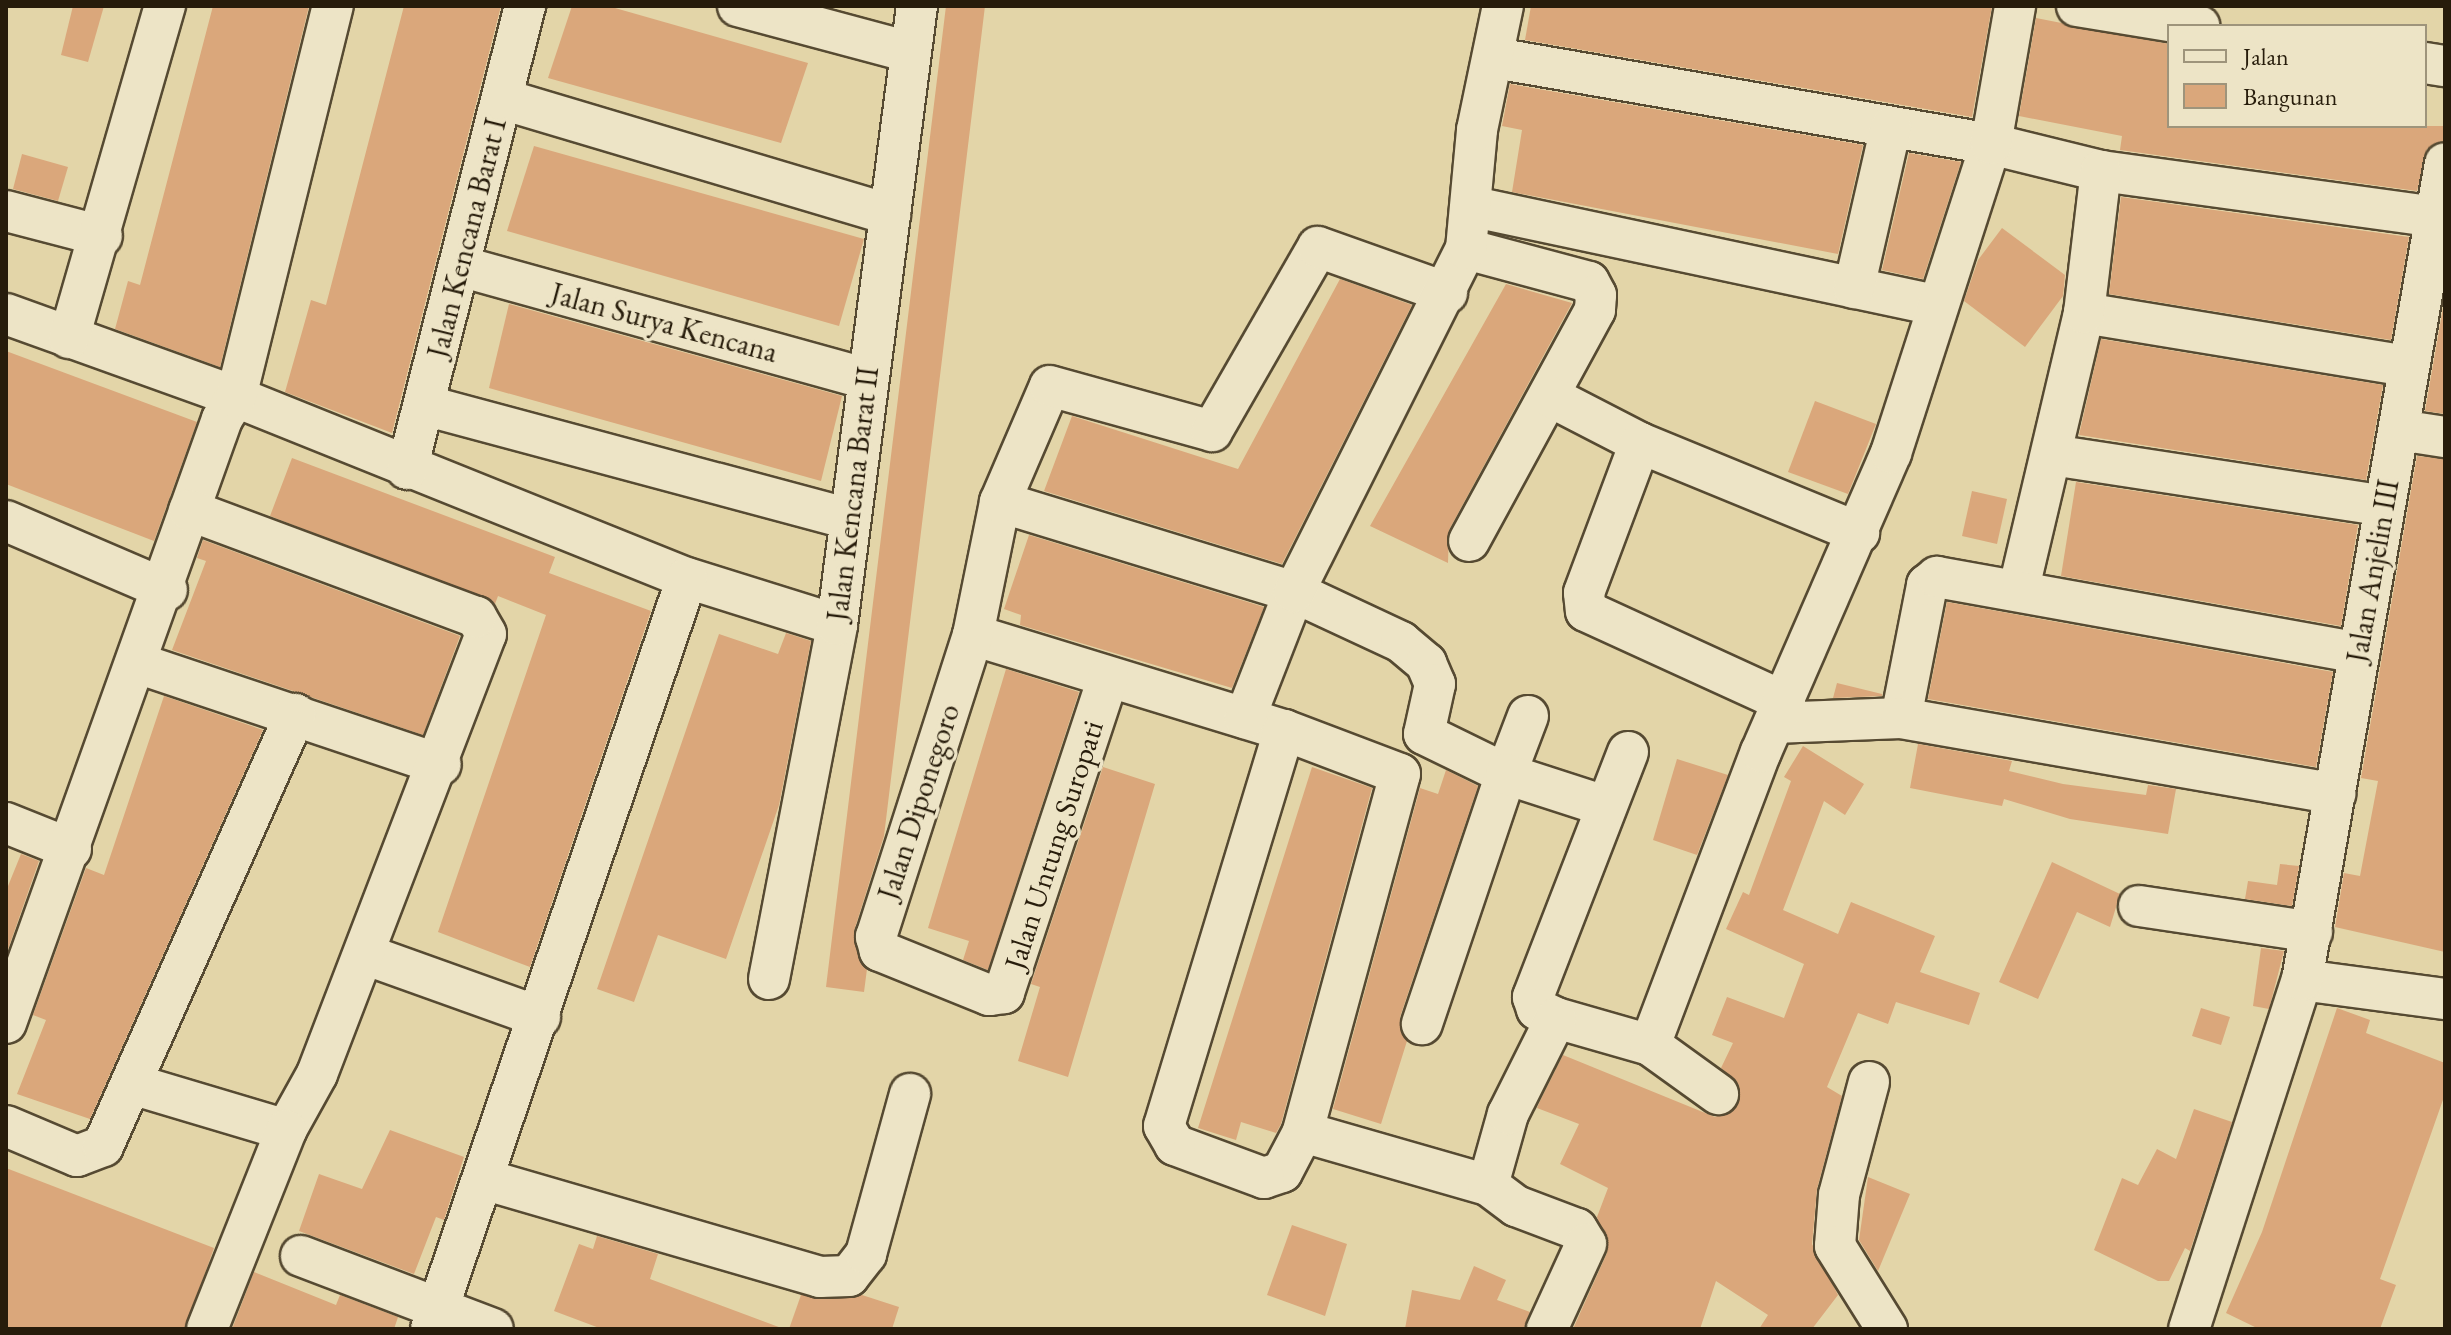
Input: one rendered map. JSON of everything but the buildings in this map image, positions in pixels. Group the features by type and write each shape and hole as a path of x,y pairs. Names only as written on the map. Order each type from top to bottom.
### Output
{"street":[{"path":"69,338 102,236 165,6"},
{"path":"6,1023 167,590 189,510 236,397 333,6"},
{"name":"Jalan Kencana Barat I","path":"407,469 525,6"},
{"path":"738,6 910,52"},
{"name":"Jalan Kencana Barat II","path":"769,979 837,625 917,6"},
{"path":"1245,718 1294,592 1447,293 1466,249 1474,207 1477,130 1495,58 1503,6"},
{"path":"1650,1045 1780,712 1859,533 1991,144 2015,6"},
{"path":"2077,6 2187,24"},
{"path":"1495,58 1991,144 2101,171 2435,217"},
{"path":"502,99 890,215"},
{"path":"1854,288 1891,127"},
{"name":"Jalan Anjelin III","path":"2189,1329 2302,980 2445,163"},
{"path":"2019,588 2084,313 2101,171"},
{"path":"1474,207 1938,306"},
{"path":"6,211 102,236"},
{"path":"1284,730 1165,1137 1264,1178 1282,1172 1303,1132 1402,785 1388,766 1284,730 973,635 1000,502 1050,386 1199,430 1222,424 1318,247 1447,293"},
{"path":"1466,249 1589,282 1595,310 1469,541"},
{"name":"Jalan Surya Kencana","path":"460,266 868,379"},
{"path":"2084,313 2409,366"},
{"path":"6,314 236,397 407,469 687,578 837,625"},
{"path":"1549,396 1640,443 1859,533"},
{"path":"424,405 850,519"},
{"path":"2399,430 2445,437"},
{"path":"1640,443 1584,593 1586,611 1780,712 1901,718 2335,794"},
{"path":"2052,455 2384,506"},
{"path":"1000,502 1294,592 1417,652 1435,684 1424,734 1506,774 1605,806"},
{"path":"189,510 485,625 441,765 317,1074 286,1130 207,1329"},
{"path":"6,521 167,590"},
{"path":"435,1319 687,578"},
{"path":"1901,718 1932,579 2019,588 2359,653"},
{"name":"Jalan Diponegoro","path":"895,962 876,937 973,635"},
{"path":"140,664 441,765"},
{"name":"Jalan Untung Suropati","path":"895,962 989,995 1004,993 1108,678"},
{"path":"6,1126 77,1156 93,1155 116,1125 295,714"},
{"path":"1422,1024 1528,716"},
{"path":"1628,752 1533,997 1537,1009 1556,1018 1650,1045 1718,1094"},
{"path":"6,823 71,849"},
{"path":"2139,906 2312,932"},
{"path":"364,954 540,1017"},
{"path":"2302,980 2445,999"},
{"path":"1488,1185 1508,1114 1556,1018"},
{"path":"1869,1082 1839,1195 1835,1246 1887,1329"},
{"path":"132,1084 286,1130"},
{"path":"483,1179 820,1277 849,1276 866,1254 910,1094"},
{"path":"1303,1132 1488,1185 1516,1206 1585,1236 1547,1329"},
{"path":"301,1256 435,1319 493,1329"}]}
